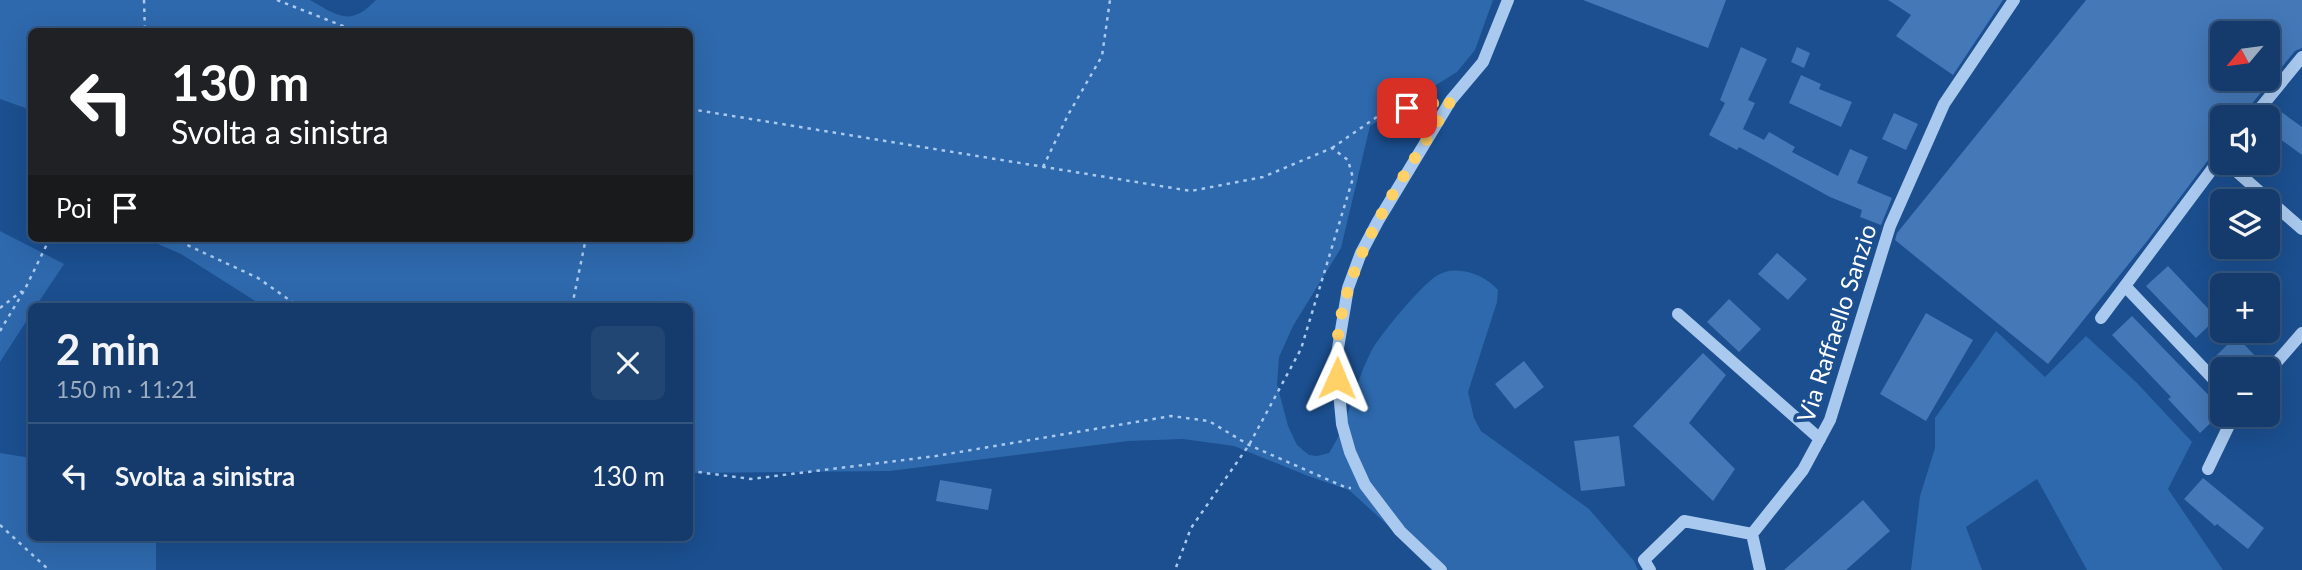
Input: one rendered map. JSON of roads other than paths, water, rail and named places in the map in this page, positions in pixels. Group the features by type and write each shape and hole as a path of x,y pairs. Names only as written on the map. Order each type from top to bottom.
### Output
{"street":[{"path":"1441,570 1400,531 1364,485 1342,424 1336,360 1346,298 1361,253 1451,100 1483,62 1507,0"},
{"name":"Via Raffaello Sanzio","path":"1752,534 1803,470 1830,420 1890,226 1944,104 2014,0"},
{"path":"2263,105 2302,57"},
{"path":"2101,318 2210,175"},
{"path":"2242,175 2302,229"},
{"path":"2125,286 2210,375"},
{"path":"1678,314 1820,439"},
{"path":"2280,358 2302,333"},
{"path":"2208,469 2228,427"},
{"path":"1650,570 1644,560 1684,521 1752,534 1760,570"}]}
